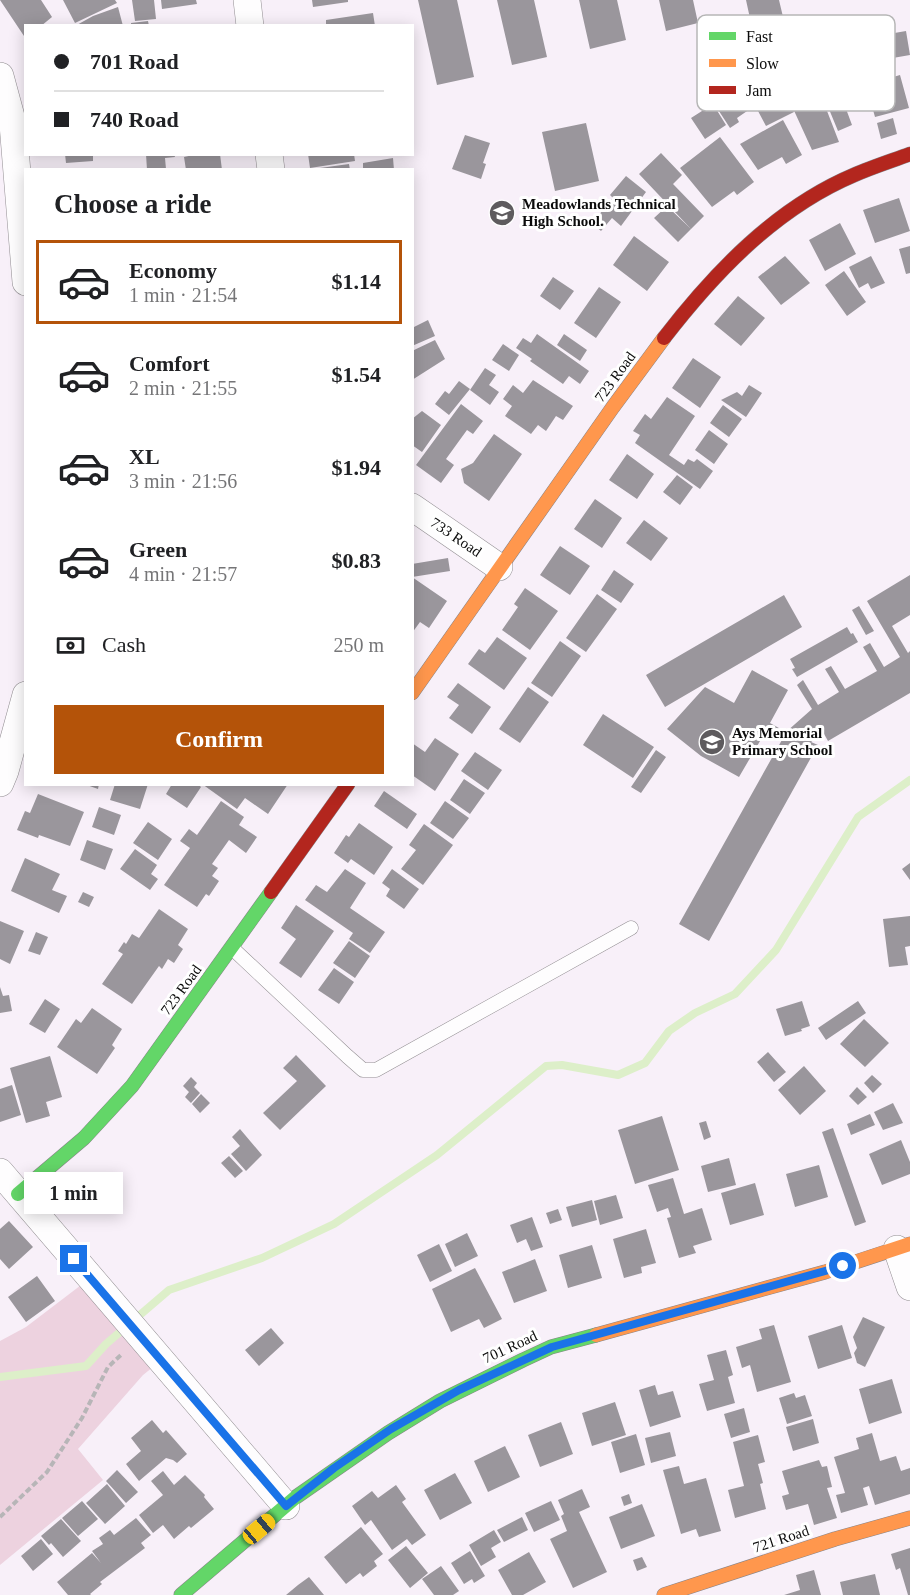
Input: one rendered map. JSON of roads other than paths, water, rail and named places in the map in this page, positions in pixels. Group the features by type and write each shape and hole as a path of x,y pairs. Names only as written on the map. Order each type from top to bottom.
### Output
{"street":[{"path":"247,0 250,24"},
{"path":"0,76 13,124 24,258"},
{"name":"723 Road","path":"414,690 654,350 700,291 738,252 777,219 822,191 887,161 910,154"},
{"name":"733 Road","path":"414,508 499,567"},
{"path":"0,783 24,702"},
{"name":"723 Road","path":"18,1194 84,1138 132,1086 347,786"},
{"path":"0,1172 286,1506"},
{"path":"904,1246 910,1287"},
{"name":"701 Road","path":"181,1595 334,1468 391,1429 459,1390 552,1347 825,1272 904,1246"},
{"name":"721 Road","path":"664,1595 824,1543 910,1518"}],"lane":[{"path":"232,948 363,1070 376,1070 631,928"}],"waterway":[{"path":"0,1377 86,1366 106,1344 169,1290 262,1258 334,1224 437,1155 546,1066 562,1065 618,1075 645,1063 669,1031 695,1013 735,994 776,950 858,817 910,780"}],"place":[{"name":"Meadowlands Technical High School.","path":"502,213"},
{"name":"Ays Memorial Primary School","path":"712,742"}]}
